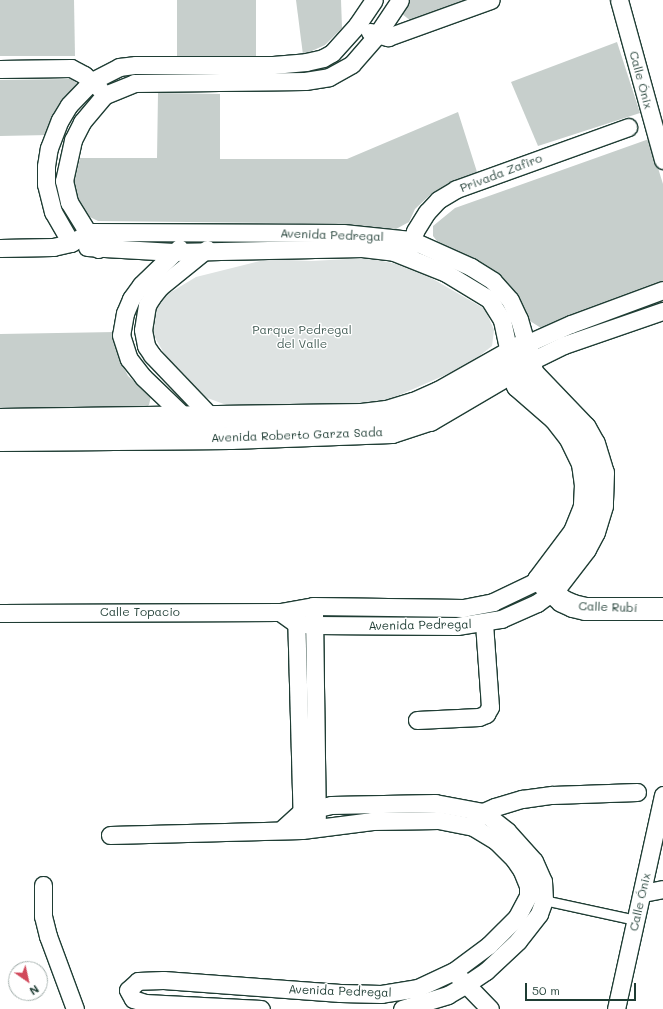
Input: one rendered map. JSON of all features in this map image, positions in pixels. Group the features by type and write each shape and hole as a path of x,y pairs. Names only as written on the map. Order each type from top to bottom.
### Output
{"street":[{"path":"71,243 53,212 46,184 46,166 49,148 60,120 69,105 92,81 119,67 136,65 194,67 306,62 332,53 357,25 374,0"},
{"path":"98,249 89,232 69,202 64,181 73,140 82,122 105,95 134,83 317,80 338,73 352,64 376,36 400,0"},
{"path":"357,25 376,36 395,35 491,0"},
{"name":"Calle Ónix","path":"620,0 663,160"},
{"path":"0,69 71,68 92,81 105,95"},
{"name":"Privada Zafiro","path":"409,248 427,212 438,200 456,189 628,127"},
{"path":"0,248 53,247 71,243 89,232"},
{"name":"Avenida Pedregal","path":"89,232 343,233 409,248 471,267 493,281 510,300 519,319 519,358 536,379 578,418 594,444 603,473 602,506 594,532 585,549 545,586 520,612 484,624 396,628 314,625 290,614"},
{"path":"185,417 143,377 129,359 122,335 125,312 131,299 141,285 174,252 197,232"},
{"path":"209,428 152,355 145,342 143,330 147,306 160,287 227,232"},
{"name":"Avenida Pedregal","path":"71,243 98,249 174,252 205,250 409,248"},
{"name":"Avenida Roberto Garza Sada","path":"0,420 185,417 231,438 392,432 430,420 571,324 663,290"},
{"name":"Avenida Roberto Garza Sada","path":"0,440 209,428 387,412 414,404 519,358 564,345 663,311"},
{"name":"Avenida Pedregal","path":"290,614 314,606 463,608 493,602 545,586"},
{"name":"Calle Rubí","path":"545,586 573,606 586,609 663,609"},
{"path":"309,810 314,606"},
{"name":"Calle Topacio","path":"0,612 290,614"},
{"path":"290,614 310,829"},
{"path":"417,720 480,717 486,714 490,707 484,624"},
{"path":"473,827 483,812 508,803 552,795 638,792"},
{"name":"Calle Ónix","path":"616,1009 643,893 663,795"},
{"name":"Avenida Pedregal","path":"309,810 369,802 435,803 483,812 507,831 534,861 543,880 544,900 539,914 518,941 486,972 448,995 402,1009"},
{"path":"281,830 309,810"},
{"name":"Avenida Pedregal","path":"110,835 310,829 403,820 456,822 473,827 495,840 514,859 525,879 528,896 517,917 500,934 454,971 418,988 381,994 163,980 138,981 128,990 133,999 145,1003 261,1009"},
{"path":"43,885 43,916 48,936 76,1009"},
{"path":"643,893 663,889"},
{"path":"454,971 465,985 490,1009"}],"lane":[{"path":"544,900 636,920"}],"green space":[{"name":"Parque Pedregal del Valle","path":"367,258 412,267 485,309 494,330 492,346 468,365 388,400 341,409 232,407 202,396 172,367 150,329 158,300 196,277 268,259 311,261"}],"building":[{"path":"0,0 74,0 75,56 0,56"},
{"path":"177,0 256,0 256,60 177,61"},
{"path":"296,0 341,0 342,28 325,45 303,55"},
{"path":"406,0 467,0 411,21 402,14 401,9"},
{"path":"617,42 640,113 538,146 511,82"},
{"path":"72,79 79,85 49,135 0,136 0,80"},
{"path":"158,93 220,94 220,159 347,159 458,112 477,172 432,193 415,209 409,222 396,229 284,223 98,221 88,216 76,200 73,186 80,158 157,158"},
{"path":"649,139 663,184 663,287 588,315 541,328 530,321 515,293 492,270 437,241 433,236 433,226 455,208"},
{"path":"115,332 119,358 128,376 151,396 149,405 145,408 0,411 0,334"}]}
